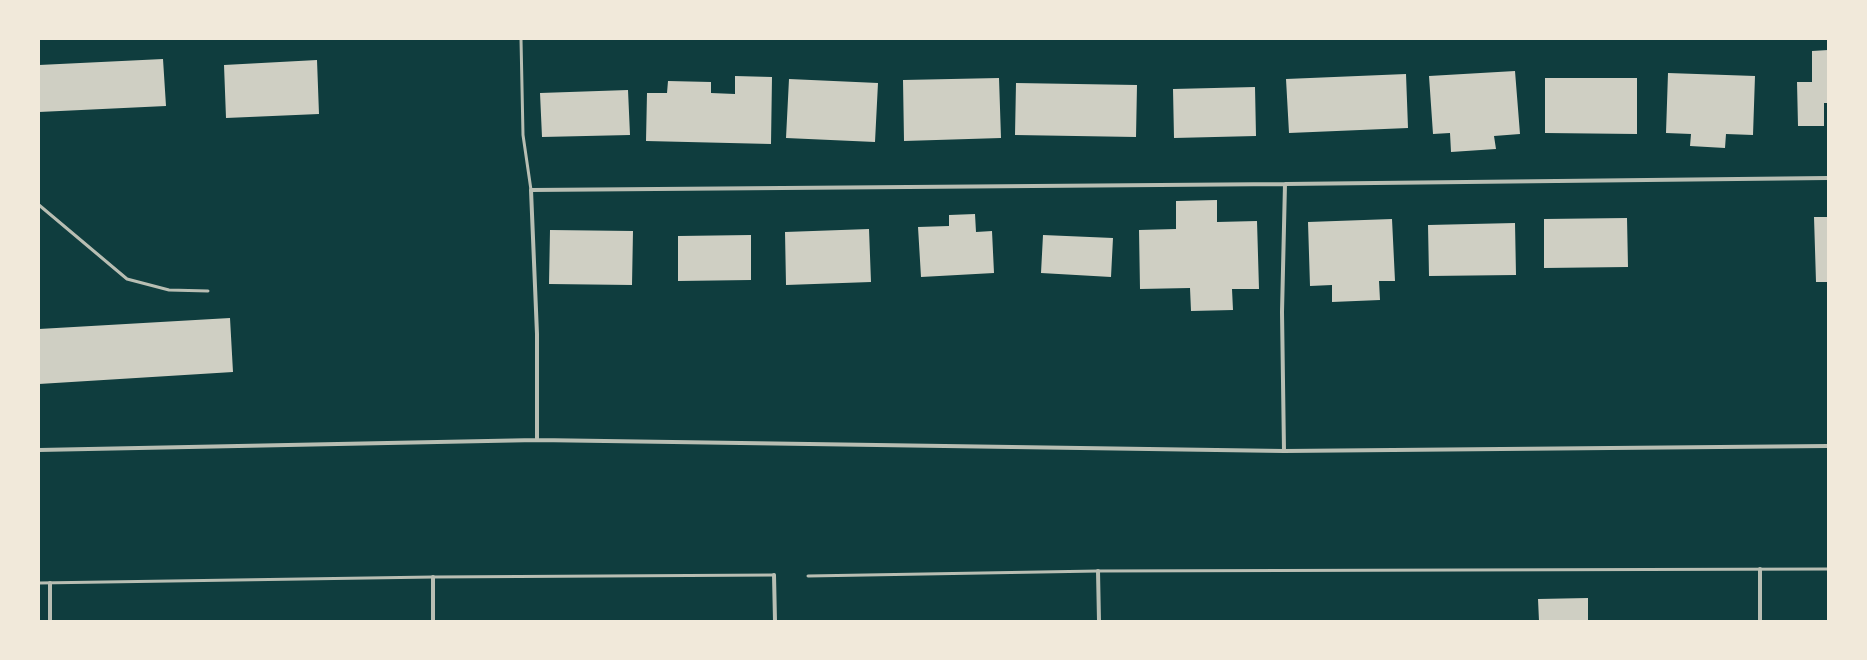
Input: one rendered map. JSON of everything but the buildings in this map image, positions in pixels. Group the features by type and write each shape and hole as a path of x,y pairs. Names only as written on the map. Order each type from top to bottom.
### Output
{"street":[{"path":"537,440 537,334 531,190 1828,178"},
{"path":"1284,451 1282,312 1285,184"},
{"path":"39,450 537,440 1284,451 1828,446"},
{"path":"1760,569 1760,621"},
{"path":"1098,571 1098,621"},
{"path":"774,575 775,621"},
{"path":"433,577 433,621"},
{"path":"50,583 50,621"}],"lane":[{"path":"521,39 523,135 531,190"},
{"path":"39,205 127,279 169,290 208,291"},
{"path":"808,576 1098,571 1828,569"},
{"path":"39,583 433,577 774,575"}]}
